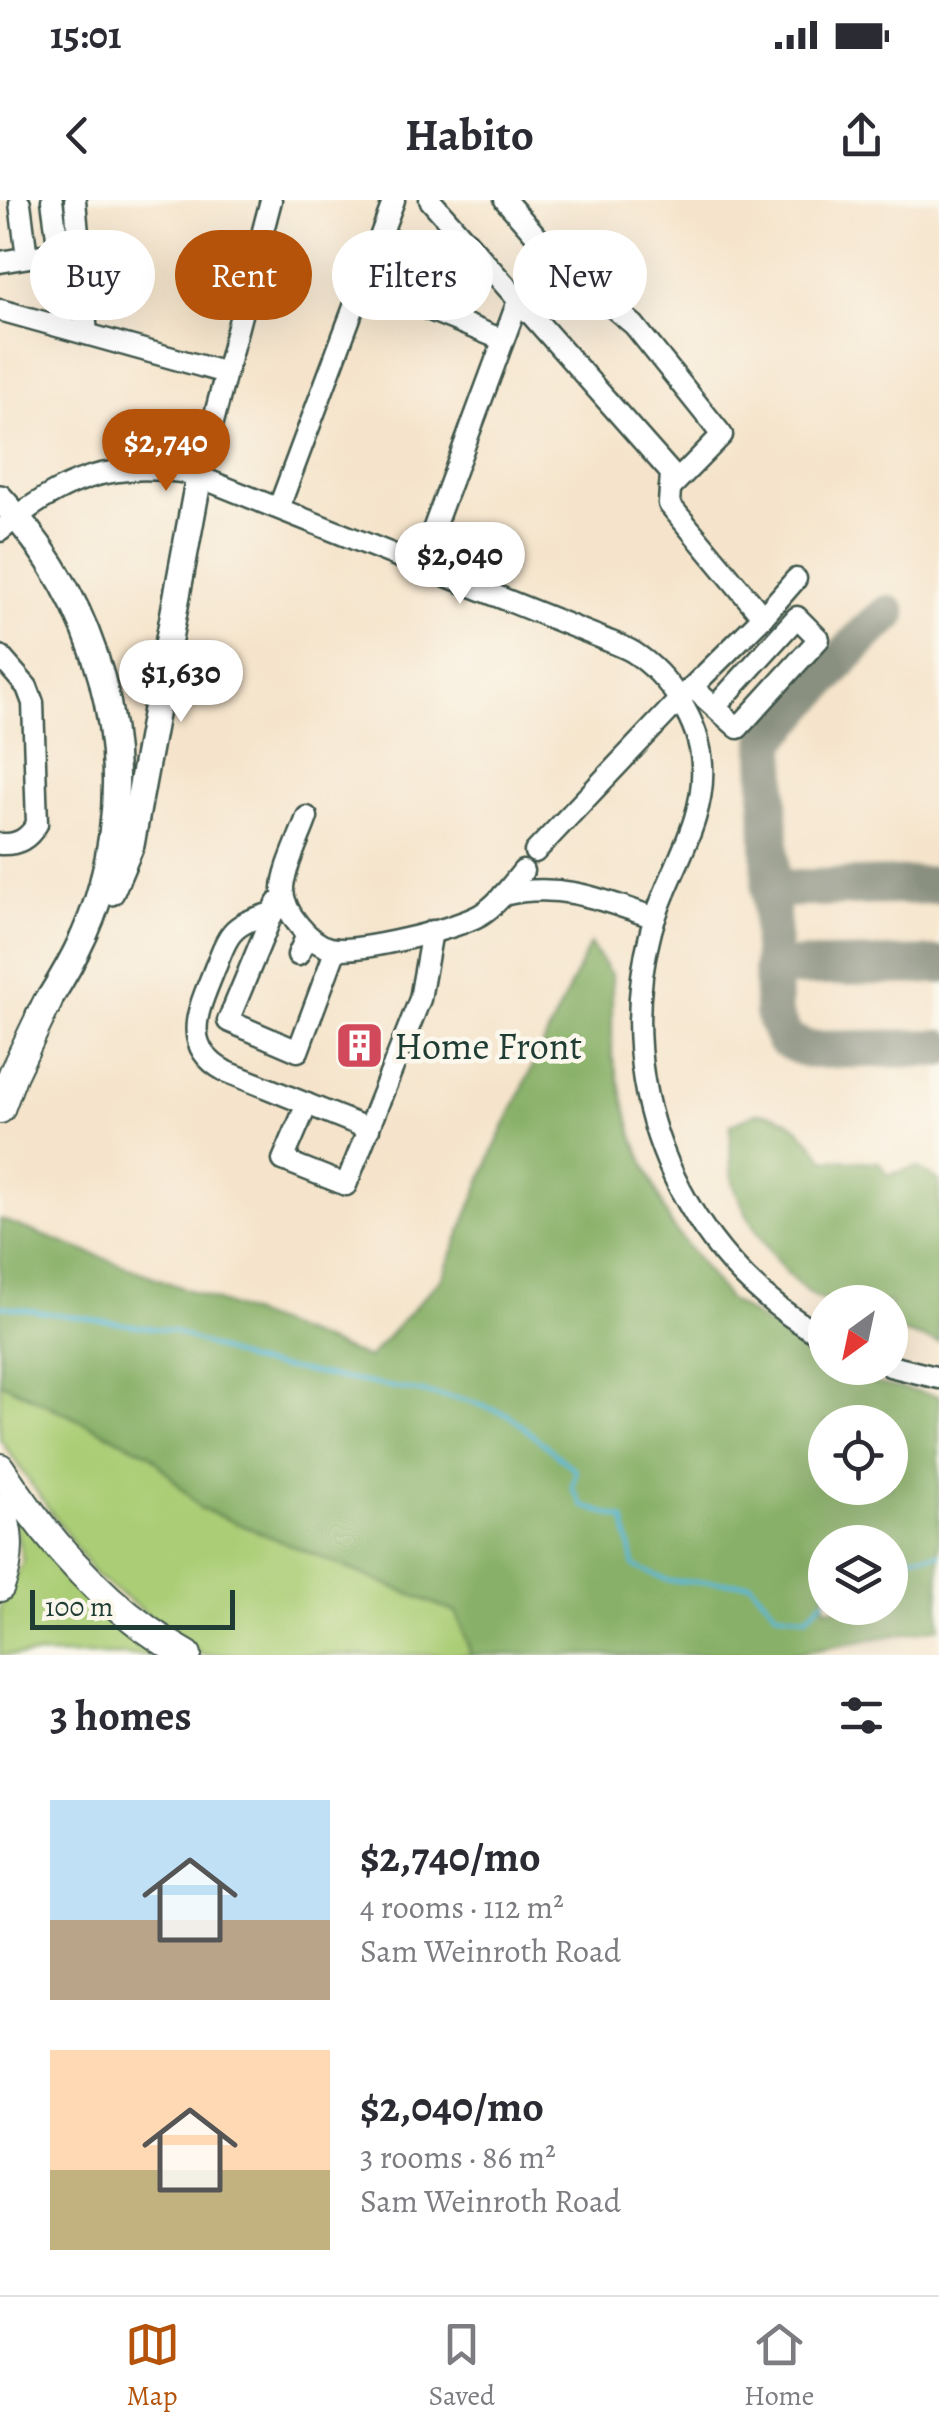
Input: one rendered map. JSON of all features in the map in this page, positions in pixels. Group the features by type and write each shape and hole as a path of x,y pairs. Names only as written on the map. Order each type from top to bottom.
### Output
{"highway":[{"path":"0,1109 48,1001"},
{"path":"0,1468 54,1542 90,1582 124,1612 187,1655"},
{"path":"0,1507 9,1548 0,1587"}],"main road":[{"path":"0,1079 116,881 131,845 199,476"},
{"path":"6,515 44,550 76,606 90,635 108,700 116,775 112,833 101,888 80,943"}],"street":[{"path":"0,262 59,252 52,200"},
{"path":"199,476 271,200"},
{"path":"383,230 394,200"},
{"path":"430,200 513,295"},
{"path":"505,200 531,230"},
{"path":"78,201 87,334"},
{"path":"20,202 27,257"},
{"path":"0,310 226,373"},
{"path":"420,565 513,315"},
{"path":"279,507 350,320"},
{"path":"455,320 504,340"},
{"path":"535,320 671,473 669,504 764,617"},
{"path":"628,320 722,435 670,488"},
{"path":"6,515 56,489 105,472 168,469 199,476 633,652 658,674 715,708 738,728 819,639 779,598"},
{"path":"535,852 764,617 796,579"},
{"path":"715,708 798,617"},
{"path":"0,656 27,688 33,703 37,824 20,842 0,844"},
{"path":"686,693 688,716 702,764 698,810 655,918 643,966 639,1040 648,1106 658,1142 687,1203 728,1260 784,1312 808,1327"},
{"path":"307,816 283,889 228,1021 298,1050 336,948"},
{"path":"283,889 288,908 307,935 325,947 348,950 432,931 482,914 524,871"},
{"path":"504,895 539,888 576,891 655,918"},
{"path":"274,912 248,921 230,934 200,1008 196,1038 207,1058 218,1067 369,1129"},
{"path":"306,1104 283,1160 346,1185 420,999 432,931"},
{"path":"298,955 307,935"},
{"path":"908,1370 939,1378"}],"green space":[{"path":"590,944 612,976 612,1055 634,1139 670,1223 728,1299 808,1351 808,1385 884,1385 939,1396 939,1628 788,1655 471,1655 457,1613 200,1508 150,1454 0,1382 0,1219 368,1358 443,1276 493,1151"},
{"path":"757,1113 778,1116 796,1126 824,1159 879,1162 888,1175 917,1167 939,1181 939,1343 908,1334 908,1285 808,1285 808,1291 783,1269 756,1231 737,1193 730,1158 731,1124"},
{"path":"0,1382 150,1454 200,1508 458,1613 471,1655 202,1655 95,1575 0,1439"},
{"path":"10,1504 86,1599 172,1655 0,1655 0,1607 23,1561"}],"waterway":[{"path":"0,1306 173,1331 250,1362 466,1400 509,1415 576,1471 572,1488 583,1506 624,1519 634,1566 669,1581 750,1583 777,1613 808,1615"},
{"path":"908,1557 939,1554"}],"taxiway":[{"path":"888,614 768,740 773,1013 784,1039 808,1050 939,1048"},
{"path":"770,889 939,885"},
{"path":"772,968 939,965"}],"place":[{"name":"Home Front","path":"359,1046"}]}
